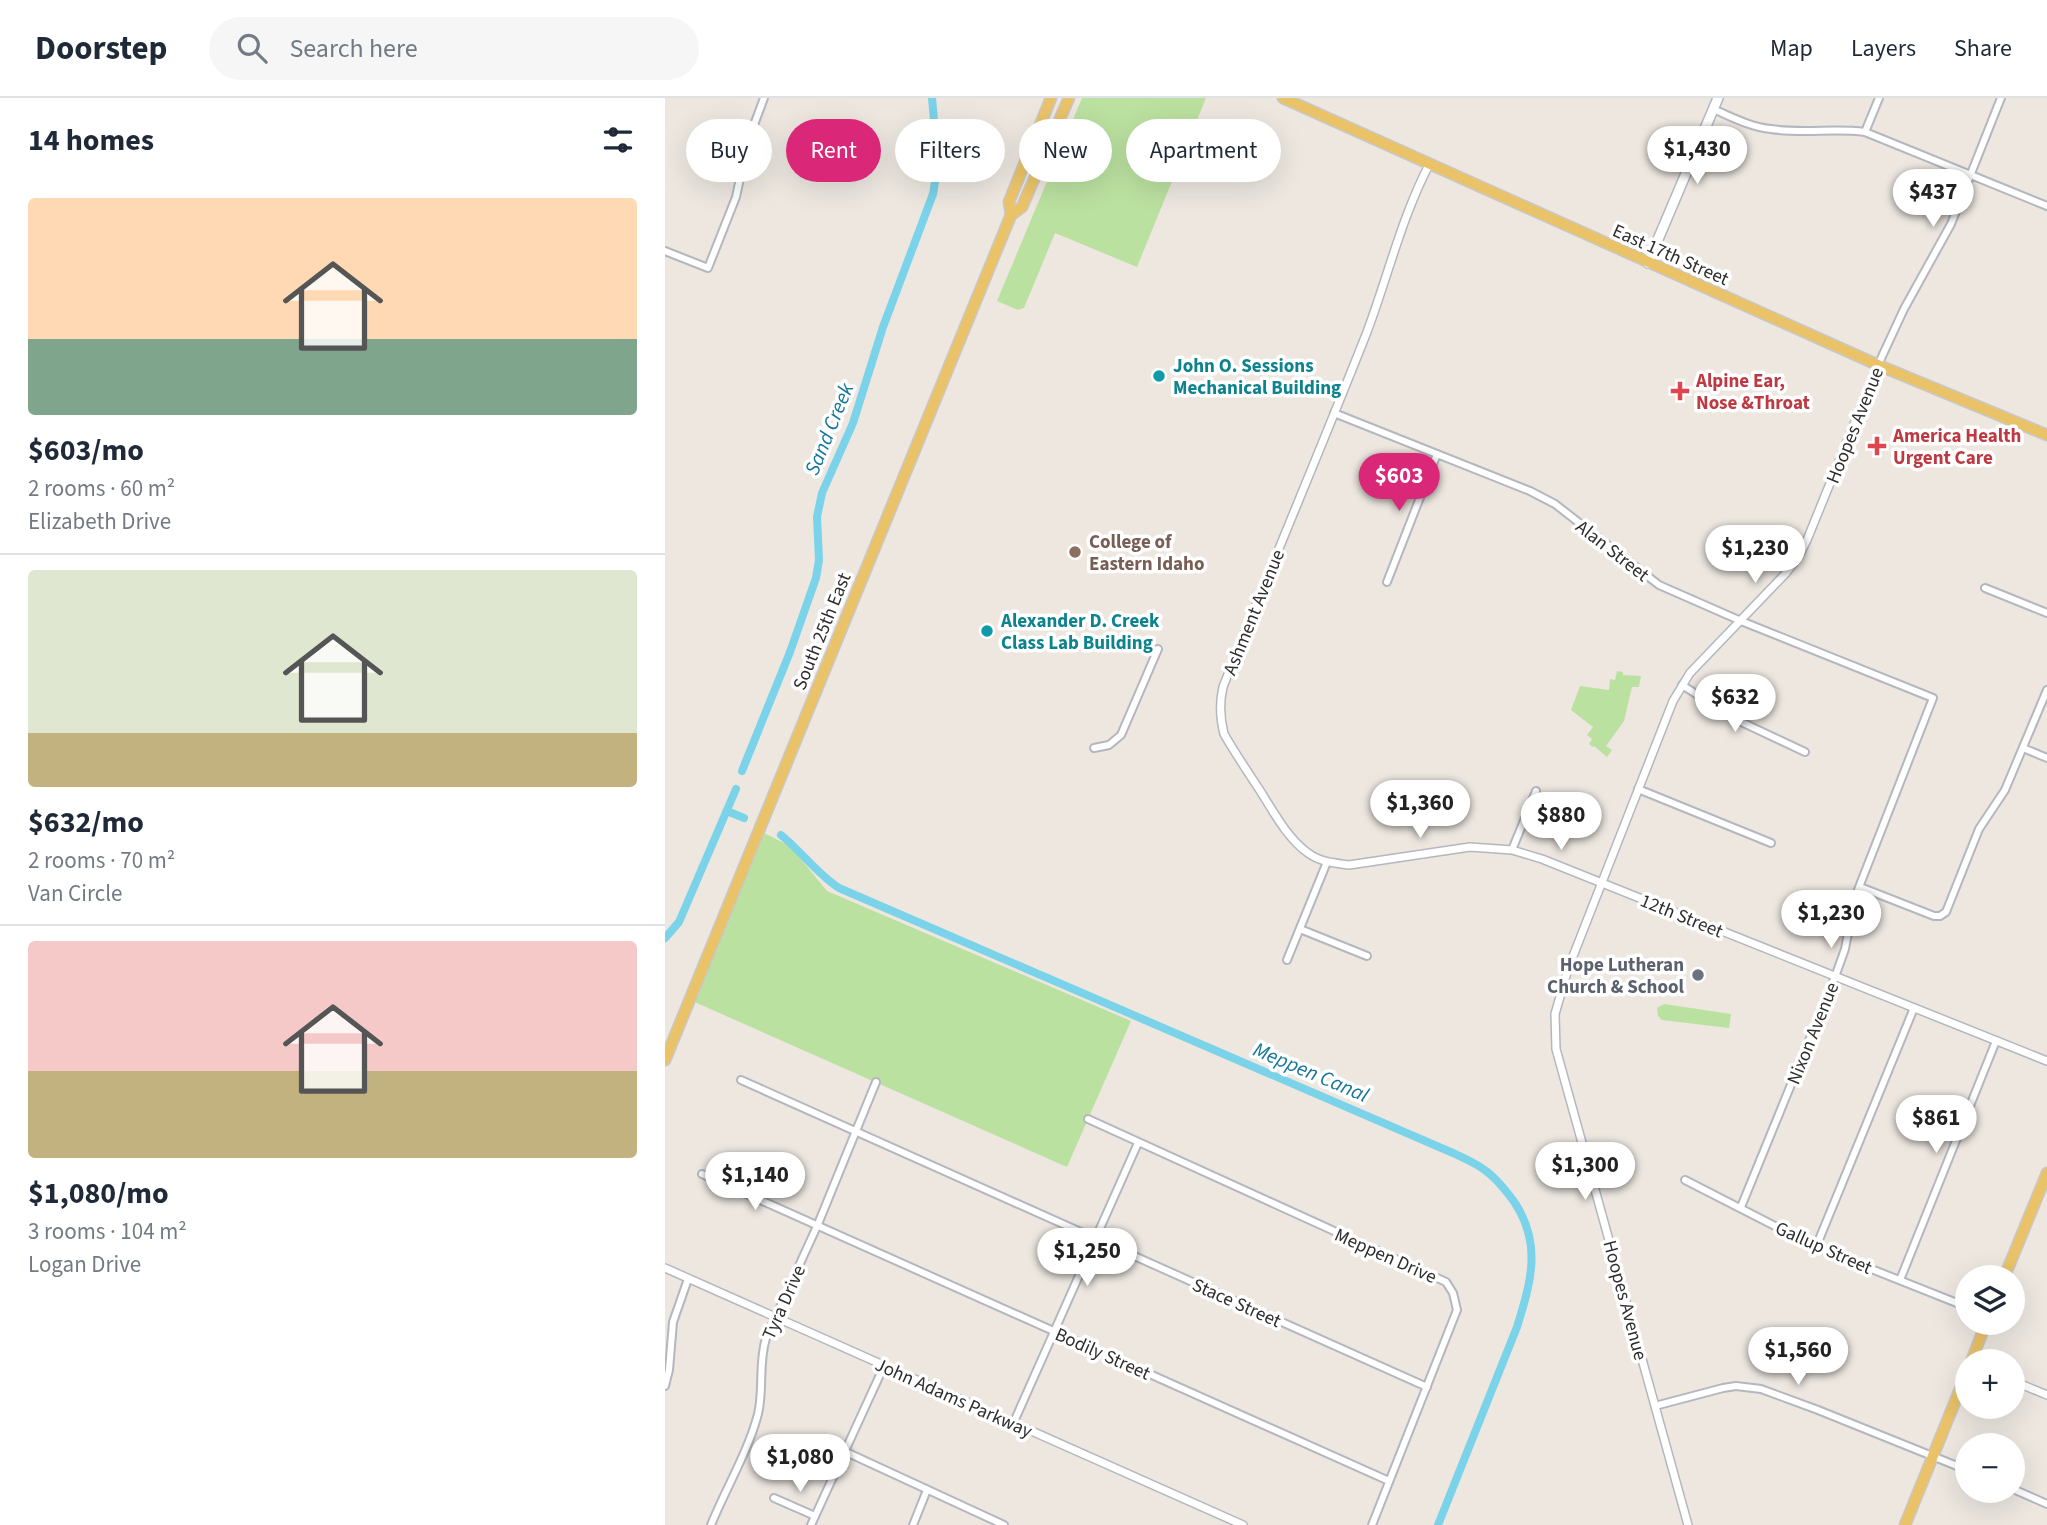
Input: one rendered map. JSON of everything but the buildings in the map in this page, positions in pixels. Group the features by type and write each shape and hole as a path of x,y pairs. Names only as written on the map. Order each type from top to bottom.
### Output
{"main road":[{"name":"South 25th East","path":"665,1060 1011,215 1009,202 1051,98"},
{"name":"South 25th East","path":"1011,215 1022,207 1069,98"},
{"name":"East 17th Street","path":"1283,98 1878,365 2047,435"},
{"path":"1648,263 1718,98"},
{"path":"2009,1265 2047,1174"},
{"path":"1905,1525 1955,1401"}],"street":[{"path":"665,251 708,268 736,197 748,141 764,98"},
{"path":"1865,132 1879,98"},
{"name":"Hoopes Avenue","path":"1688,1525 1556,1049 1554,1030 1559,993 1671,706 1694,668 1786,573 1799,556 1826,497 1878,365 1904,309 1945,236 2001,98"},
{"path":"1713,109 1743,122 1773,130 1865,132 2047,206"},
{"name":"Ashment Avenue","path":"1430,163 1403,224 1382,292 1223,687 1220,720 1224,734 1237,757 1280,821 1298,845 1309,854 1327,862 1349,865 1471,847 1512,850"},
{"name":"Alan Street","path":"1334,413 1530,491 1555,504 1659,585 1933,698"},
{"path":"1387,582 1437,454"},
{"path":"1985,588 2047,613"},
{"path":"1094,748 1109,745 1121,735 1158,649"},
{"path":"1682,685 1737,720 1805,752"},
{"path":"1860,887 1934,916 1945,912 1979,829 2005,790 2047,690"},
{"name":"Nixon Avenue","path":"1741,1207 1835,977 1845,949 1850,916 1860,887 1933,698"},
{"path":"2023,748 2047,758"},
{"path":"1638,789 1771,843"},
{"path":"1512,850 1536,790"},
{"name":"12th Street","path":"1512,850 1542,859 2047,1061"},
{"path":"1287,960 1327,862"},
{"path":"1300,929 1367,956"},
{"path":"1816,1247 1914,1008"},
{"path":"1900,1280 1996,1041"},
{"name":"Stace Street","path":"741,1080 1427,1387"},
{"name":"Tyra Drive","path":"711,1525 754,1426 761,1394 763,1348 876,1083"},
{"name":"Meppen Drive","path":"1088,1119 1446,1282 1453,1293 1457,1310 1372,1525"},
{"path":"1013,1424 1138,1143"},
{"name":"Bodily Street","path":"702,1174 1389,1481"},
{"name":"Gallup Street","path":"1685,1180 1816,1247 1955,1302"},
{"name":"John Adams Parkway","path":"665,1268 1243,1525"},
{"path":"665,1383 673,1322 688,1279"},
{"path":"811,1525 884,1366"},
{"path":"1655,1406 1723,1388 1737,1386 1761,1390 1955,1465"},
{"path":"2025,1386 2047,1395"},
{"path":"846,1452 1004,1525"},
{"path":"913,1525 927,1490"},
{"path":"2025,1494 2047,1504"},
{"path":"774,1498 815,1516"}],"green space":[{"path":"1082,98 1206,98 1197,119 1126,119 1126,182 1172,182 1137,267 1055,233 1024,308 1018,310 997,301 1047,182 1112,182 1112,119 1073,119"},
{"path":"1617,671 1623,672 1623,675 1641,676 1639,687 1632,687 1624,721 1606,746 1612,750 1607,757 1589,744 1592,739 1587,735 1593,727 1571,710 1580,686 1609,690 1610,679 1615,680"},
{"path":"758,830 790,846 827,891 1131,1021 1067,1167 690,1000"},
{"path":"1664,1004 1731,1014 1729,1028 1662,1020 1658,1016 1657,1008"}],"waterway":[{"name":"Sand Creek","path":"742,771 790,652 816,578 819,560 817,517 822,493 853,423 883,327 933,194 938,164 932,98"},
{"name":"Sand Creek","path":"665,938 679,922 736,789"},
{"path":"727,811 744,818"},
{"name":"Meppen Canal","path":"781,835 839,888 1453,1153 1478,1166 1498,1182 1515,1203 1529,1234 1530,1279 1517,1327 1438,1525"}],"place":[{"name":"John O. Sessions Mechanical Building","path":"1159,376"},
{"name":"Alpine Ear, Nose &Throat","path":"1680,391"},
{"name":"America Health Urgent Care","path":"1877,446"},
{"name":"College of Eastern Idaho","path":"1075,552"},
{"name":"Alexander D. Creek Class Lab Building","path":"987,631"},
{"name":"Hope Lutheran Church & School","path":"1698,975"}]}
